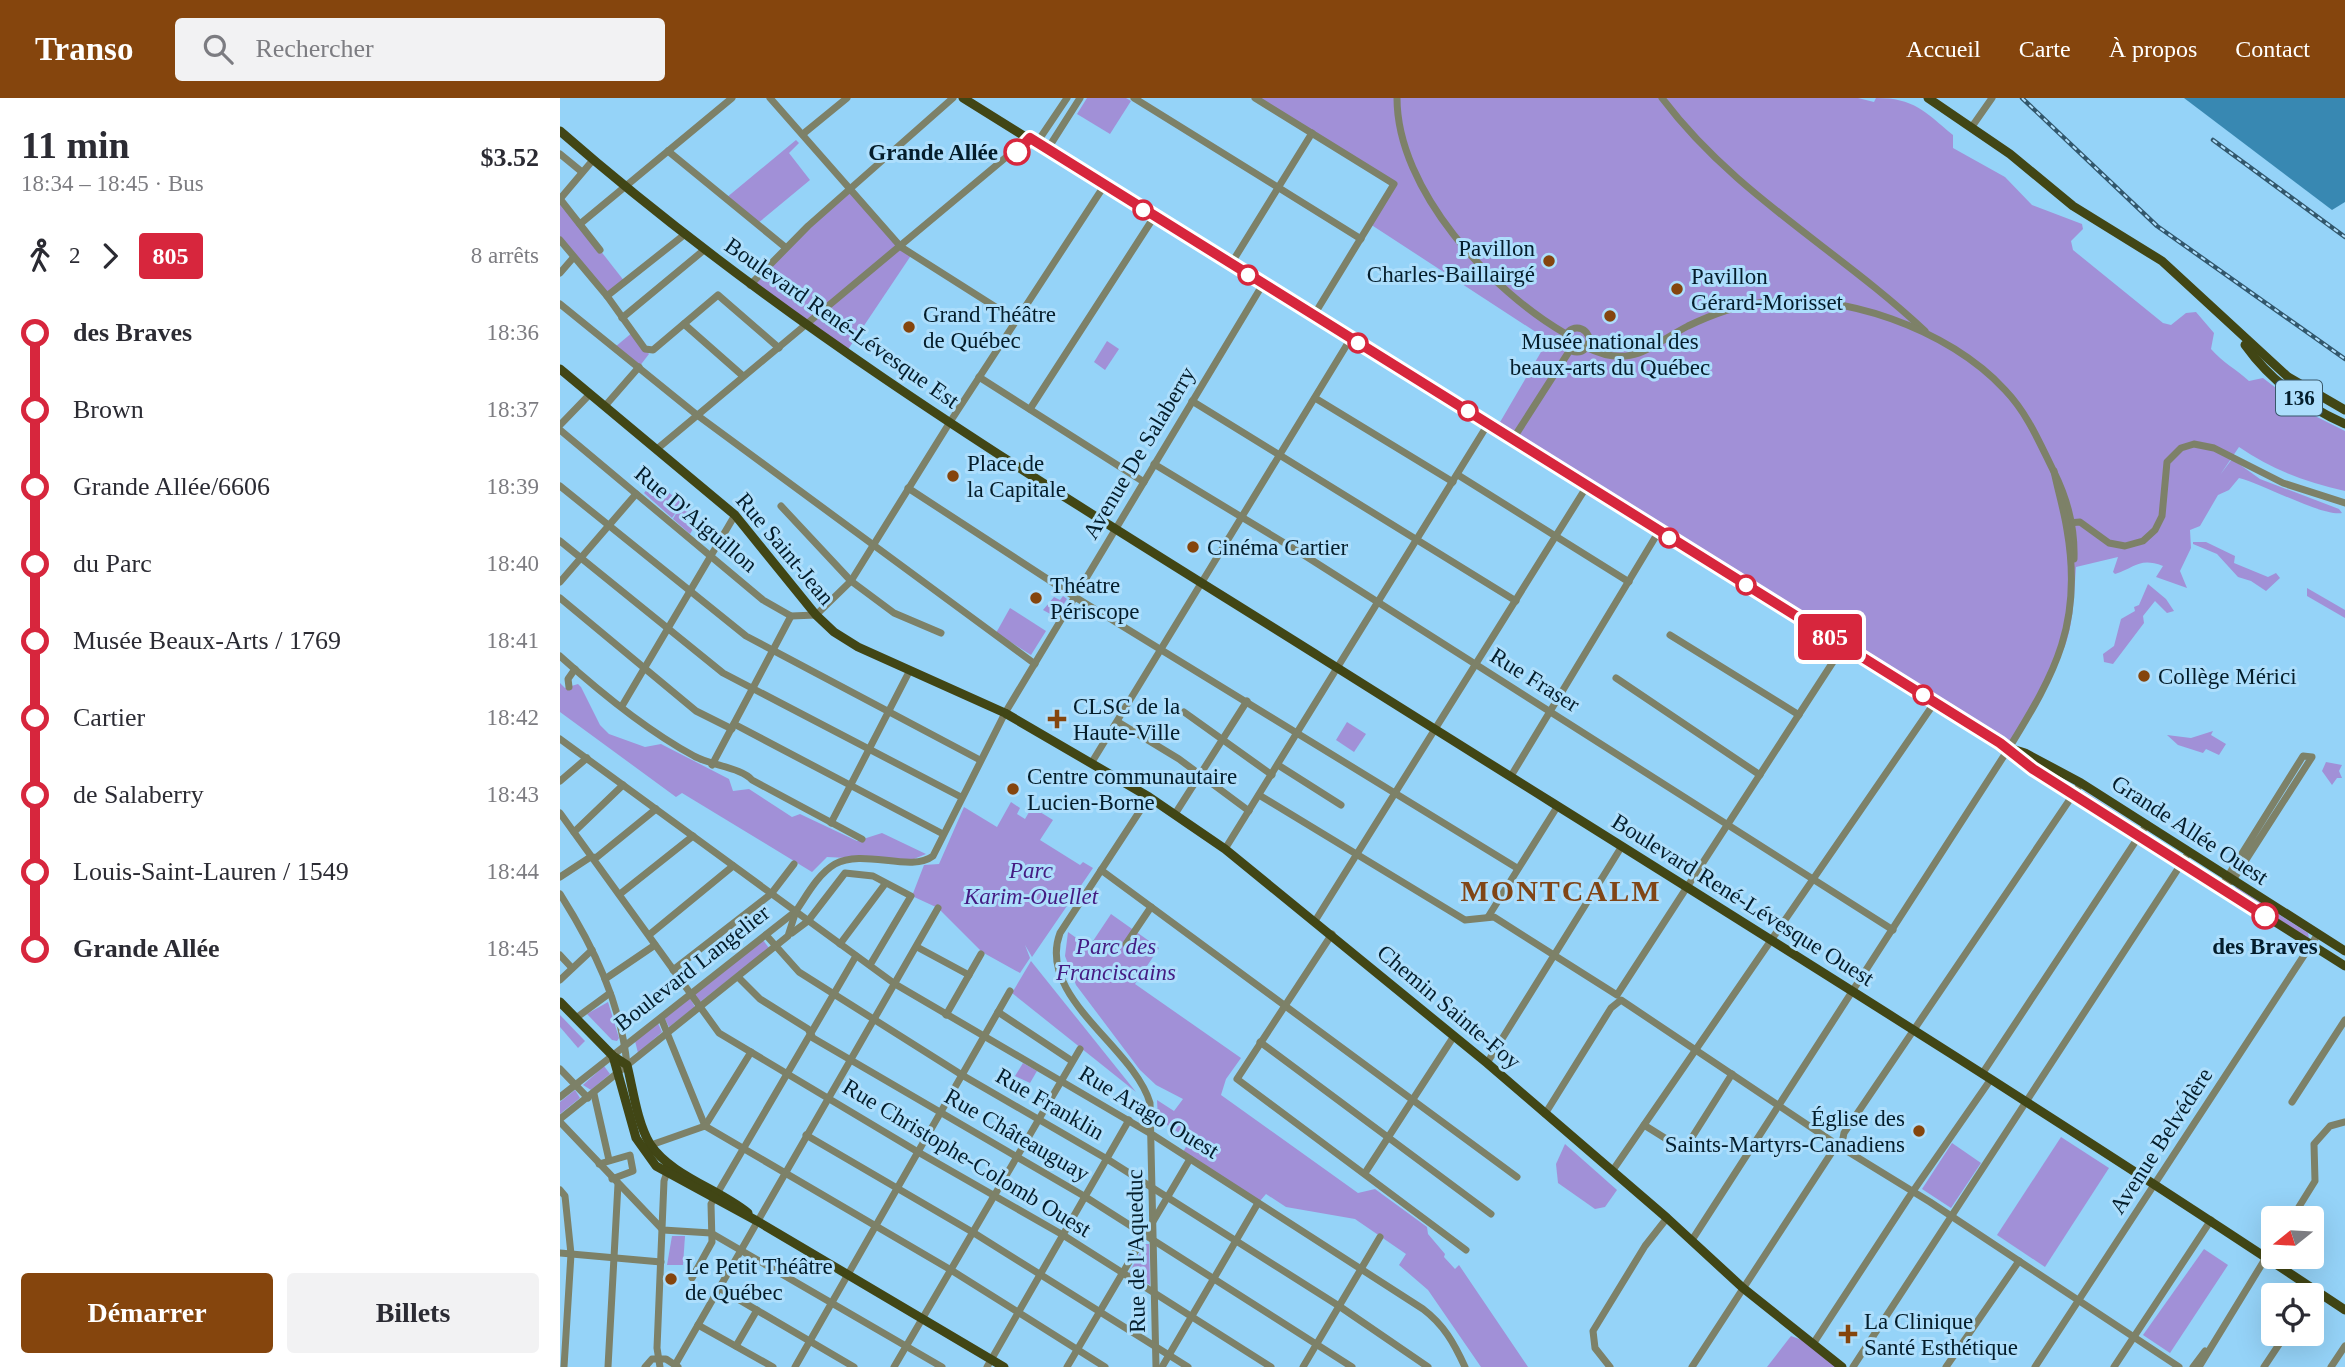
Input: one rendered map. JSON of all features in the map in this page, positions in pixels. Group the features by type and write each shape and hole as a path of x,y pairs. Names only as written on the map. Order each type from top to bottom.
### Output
{"main road":[{"name":"Grande Allée Ouest","path":"963,98 2009,748 2025,753 2081,783 2345,951"},
{"path":"1927,98 2023,164 2073,206 2162,261 2236,332"},
{"name":"Boulevard René-Lévesque Est","path":"560,131 684,235 806,327 1115,530"},
{"name":"136","path":"2236,332 2301,386 2345,410"},
{"name":"136","path":"2236,332 2259,363 2281,384 2310,405 2345,424"},
{"name":"Rue Saint-Jean","path":"560,369 735,515 834,632 858,647 1005,713"},
{"name":"Boulevard René-Lévesque Ouest","path":"1115,530 1771,940 2261,1254"},
{"name":"Chemin Sainte-Foy","path":"1005,713 1149,797 1225,849 1487,1063 1613,1170 1743,1288 1842,1367"},
{"name":"Grande Allée Ouest","path":"2009,748 2019,760 2345,966"},
{"path":"560,1002 613,1056 627,1065 651,1145 668,1168"},
{"path":"613,1056 638,1143 649,1160 668,1168 848,1273 923,1318 989,1363 1004,1367"},
{"name":"Boulevard René-Lévesque Ouest","path":"2282,1269 2301,1283"},
{"name":"Boulevard René-Lévesque Ouest","path":"2324,1298 2345,1310"}],"street":[{"path":"580,224 732,98"},
{"path":"770,98 901,247 1016,320"},
{"path":"803,134 847,98"},
{"path":"750,285 785,247 849,188 953,98"},
{"path":"657,449 1033,141 1068,98"},
{"path":"1047,150 1080,98"},
{"path":"1134,98 1361,239"},
{"path":"1255,98 1394,184 1314,315"},
{"path":"1397,98 1404,146 1414,173 1440,215 1476,258 1525,308 1566,334"},
{"path":"1662,98 1690,132 1747,188 1902,311 1930,337"},
{"path":"1971,128 1992,98"},
{"path":"1231,264 1312,133"},
{"path":"668,151 785,247"},
{"path":"560,153 582,172"},
{"path":"593,160 560,199 600,250"},
{"path":"817,615 851,582 950,422 1104,186"},
{"path":"1030,409 1154,217"},
{"path":"607,296 684,235"},
{"path":"560,240 607,296 645,349 650,351 718,295 779,348"},
{"path":"622,318 704,250"},
{"path":"560,273 573,258"},
{"name":"Avenue De Salaberry","path":"796,911 822,874 835,864 857,859 925,860 935,852 1005,713 1263,284"},
{"path":"1586,347 1610,357 1631,356 1702,320 1756,303 1778,300 1816,300 1839,304 1897,321 1930,337 1986,373 2007,391 2036,435 2054,471 2074,536 2068,622 2055,667 2009,748 1692,1240"},
{"path":"560,304 696,415 872,547 1035,664"},
{"path":"1897,321 1902,311"},
{"path":"684,324 743,376"},
{"path":"1572,328 1582,329 1589,338 1586,347 1581,351 1570,350 1565,343 1566,334 1572,328"},
{"path":"1092,762 1281,457 1351,338"},
{"path":"1513,439 1570,350"},
{"path":"605,406 639,367"},
{"path":"979,377 1144,482"},
{"path":"560,427 590,394"},
{"path":"1315,398 1629,582"},
{"path":"1192,401 1516,601"},
{"path":"1225,849 1488,425"},
{"name":"Rue D'Aiguillon","path":"560,427 763,600 791,615 817,615"},
{"path":"2069,522 2080,522 2093,534 2118,546 2132,545 2150,536 2162,516 2167,462 2181,448 2194,444 2214,448 2274,478 2345,503"},
{"name":"Rue Fraser","path":"1154,464 1379,603 1893,930"},
{"path":"560,486 746,636 980,760"},
{"path":"1315,921 1397,794 1587,486"},
{"path":"908,488 1075,597 1517,868"},
{"path":"560,582 636,494"},
{"path":"781,506 851,582 894,613 941,632"},
{"path":"622,706 735,515"},
{"path":"2069,522 2072,576"},
{"path":"1511,776 1659,531"},
{"path":"2074,536 2093,534"},
{"path":"560,541 723,673 961,797"},
{"path":"560,598 696,711 852,785 943,834"},
{"path":"712,765 791,615"},
{"path":"1670,635 1799,715"},
{"path":"1545,1114 1844,645"},
{"path":"560,656 666,741 712,765 746,774 752,780 862,839"},
{"path":"569,687 568,679 575,669"},
{"path":"831,823 910,670"},
{"path":"1615,678 1760,775"},
{"path":"1175,814 1247,701"},
{"path":"1613,1170 1935,702"},
{"path":"1184,712 1272,775"},
{"path":"1118,722 1179,758 1248,811"},
{"name":"Rue Arago Ouest","path":"560,739 895,984 1129,1120 1439,1321 1464,1366"},
{"path":"2221,887 2229,878 2312,757 2303,755 2229,878"},
{"path":"560,781 587,758"},
{"path":"1278,765 1341,805"},
{"path":"2081,783 1844,1133 1842,1143 1847,1151 1952,1216 2179,1367"},
{"path":"574,832 623,785"},
{"path":"1259,794 1465,920 1494,918 1553,954 1833,1142 1832,1152 1692,1367"},
{"path":"1149,797 1101,870 1517,1177"},
{"path":"1488,917 1558,807"},
{"path":"560,877 593,858 656,809"},
{"name":"Rue Christophe-Colomb Ouest","path":"560,813 716,1030 918,1152 1063,1235 1271,1367"},
{"path":"1813,1344 1914,1192 2147,824"},
{"path":"620,894 693,836"},
{"path":"1487,1063 1622,846"},
{"path":"1853,1367 2189,852"},
{"path":"673,970 771,894 794,864"},
{"path":"649,934 733,866"},
{"name":"Rue de l'Aqueduc","path":"1101,870 1060,933 1056,945 1057,967 1066,988 1147,1091 1153,1135 1156,1367"},
{"path":"788,936 808,920 845,873 873,876 912,896 870,965"},
{"path":"840,944 885,884"},
{"path":"560,894 605,979 625,1046 627,1065"},
{"path":"1126,944 1151,907"},
{"path":"645,1367 652,1359 677,1366 806,1135 938,908"},
{"name":"Boulevard Langelier","path":"560,1097 796,911"},
{"name":"Boulevard Langelier","path":"560,1121 788,936 796,911"},
{"path":"1332,934 1237,1079 1466,1250"},
{"name":"Avenue Belvédère","path":"2035,1367 2318,934"},
{"name":"Rue Franklin","path":"766,935 791,966 832,993 962,1075 1107,1159 1339,1306 1429,1367"},
{"path":"605,979 655,945"},
{"path":"917,947 969,975"},
{"path":"560,980 592,950"},
{"path":"946,1015 981,954"},
{"path":"560,955 572,968"},
{"path":"692,1278 712,1242 711,1204 856,956"},
{"name":"Rue Châteauguay","path":"738,977 760,999 850,1060 1084,1196 1352,1367"},
{"path":"795,1367 1010,991"},
{"path":"576,1018 610,993"},
{"path":"998,1012 1072,1061"},
{"path":"661,1018 705,1126 951,1270 1105,1367"},
{"path":"2292,1102 2345,1020"},
{"path":"1365,1173 1454,1036"},
{"path":"1260,1042 1491,1214"},
{"path":"894,1367 1080,1049"},
{"path":"651,1145 705,1126 751,1052"},
{"path":"560,1069 591,1096 609,1160"},
{"path":"1644,1125 1684,1150 1732,1074"},
{"path":"989,1363 1129,1120"},
{"path":"560,1121 663,1230 712,1233 942,1367"},
{"path":"2299,1206 2315,1181 2315,1144 2330,1126 2345,1122"},
{"path":"806,1135 1041,1273 1188,1367"},
{"path":"598,1164 630,1155 634,1168 632,1173 615,1182"},
{"path":"1067,1367 1190,1159"},
{"path":"659,1363 661,1262 668,1168"},
{"path":"608,1367 615,1258 615,1182"},
{"path":"560,1190 566,1205 571,1254 564,1367"},
{"path":"1163,1367 1258,1203"},
{"path":"1610,1367 1595,1348 1593,1331 1645,1246 1667,1218"},
{"path":"2114,1367 2211,1220"},
{"path":"1303,1367 1380,1237"},
{"path":"560,1254 661,1262"},
{"path":"1946,1367 2019,1261"},
{"path":"2193,1367 2261,1265"},
{"path":"719,1288 854,1367"},
{"path":"736,1346 757,1310"},
{"path":"698,1325 774,1367"},
{"path":"2264,1367 2278,1346"},
{"path":"2331,1367 2345,1346"},
{"path":"2199,1367 2208,1348"}],"green space":[{"path":"1087,98 1126,98 1131,101 1110,134 1077,114"},
{"path":"1258,98 1858,98 1874,102 1876,98 1909,103 1953,135 1953,148 2005,177 2032,205 2082,224 2083,229 2071,241 2073,250 2163,323 2171,325 2186,313 2196,312 2214,333 2211,349 2224,362 2249,381 2263,378 2307,412 2345,431 2345,491 2290,474 2239,447 2220,475 2232,459 2260,479 2339,509 2342,513 2321,510 2239,478 2229,490 2218,495 2200,526 2190,530 2191,548 2180,571 2187,588 2156,577 2163,566 2155,564 2138,564 2115,574 2113,572 2118,557 2076,567 2072,615 2066,643 2046,684 2006,749 1496,429 1548,340 1370,224 1394,185"},
{"path":"796,140 799,143 789,153 810,180 757,224 726,198"},
{"path":"849,188 912,254 845,354 750,285"},
{"path":"560,199 625,282 607,296 560,240"},
{"path":"633,332 649,354 639,367 615,347"},
{"path":"1107,341 1119,349 1105,370 1094,362"},
{"path":"654,481 700,517 690,534 673,519 681,505 672,518 644,493"},
{"path":"2193,542 2206,542 2235,556 2234,563 2268,577 2276,573 2280,578 2266,591 2251,581 2238,577 2217,554"},
{"path":"2148,584 2166,599 2174,611 2167,613 2155,601 2143,616 2144,623 2113,664 2104,662 2103,654 2114,646 2121,619 2135,611 2134,607 2139,605"},
{"path":"2307,588 2345,610 2345,618 2307,596"},
{"path":"1063,596 1067,599 1052,622 1054,616 1043,610 1054,597 1060,600"},
{"path":"1010,608 1046,631 1031,655 996,633"},
{"path":"560,683 565,688 578,684 581,687 600,725 609,734 645,747 661,744 729,779 733,791 749,789 792,817 800,814 857,841 882,833 926,854 909,861 827,857 812,872 682,793 676,797 560,712"},
{"path":"1347,722 1366,734 1354,752 1336,740"},
{"path":"2213,731 2211,735 2226,744 2219,755 2206,749 2203,753 2178,745 2167,735 2191,738"},
{"path":"2326,762 2342,765 2339,771 2342,778 2337,778 2332,785 2322,771"},
{"path":"2085,792 2133,823 2134,828 2081,795"},
{"name":"Parc Karim-Ouellet","path":"1011,802 1020,808 1017,814 1025,819 1032,807 1053,820 1040,840 1080,865 1083,862 1093,868 1032,957 1025,945 1030,958 1020,973 982,952 938,908 912,896 924,865 939,864 964,807 997,827"},
{"path":"2236,887 2308,933 2309,938 2231,891"},
{"name":"Parc des Franciscains","path":"1111,914 1159,948 1135,984 1241,1058 1226,1079 1221,1095 1358,1193 1375,1189 1427,1227 1428,1234 1445,1254 1444,1257 1455,1269 1459,1265 1528,1367 1481,1367 1428,1290 1399,1265 1406,1254 1355,1219 1286,1207 1266,1194 1260,1201 1183,1152 1190,1140 1158,1119 1157,1100 1174,1111 1183,1099 1156,1085 1140,1070 1076,985 1065,956 1068,932 1089,947"},
{"path":"763,940 769,948 700,1002 694,994"},
{"path":"1031,961 1136,1092 1012,993"},
{"path":"690,998 695,1007 669,1027 664,1017"},
{"path":"608,1002 619,1038 617,1041 612,1040 587,1014"},
{"path":"560,1015 585,1041 578,1048 560,1027"},
{"path":"658,1023 662,1032 638,1053 635,1041"},
{"path":"1023,1063 1037,1071 1030,1083 1015,1076"},
{"path":"604,1066 610,1074 591,1090 583,1085"},
{"path":"575,1090 580,1098 560,1114 560,1102"},
{"path":"2061,1137 2109,1168 2045,1267 1997,1235"},
{"path":"1952,1143 1981,1163 1951,1208 1922,1189"},
{"path":"1565,1144 1617,1190 1605,1207 1595,1209 1558,1183 1556,1164"},
{"path":"672,1236 685,1236 683,1265 667,1265"},
{"path":"1145,1244 1149,1244 1150,1285 1129,1273"},
{"path":"2204,1249 2228,1265 2170,1353 2143,1335"},
{"path":"1791,1336 1813,1344 1842,1367 1767,1367"}],"water":[{"path":"2184,98 2345,98 2345,202 2332,210"}],"railway":[{"path":"2022,98 2157,226 2345,359"},
{"path":"2213,140 2345,237"}],"bus line":[{"name":"805","path":"1017,152 1030,138 2009,748 2019,760 2265,916"}],"place":[{"name":"Grande Allée","path":"1017,152"},
{"name":"Pavillon Charles-Baillairgé","path":"1549,261"},
{"name":"Pavillon Gérard-Morisset","path":"1677,289"},
{"name":"Musée national des beaux-arts du Québec","path":"1610,316"},
{"name":"Grand Théâtre de Québec","path":"909,327"},
{"name":"Place de la Capitale","path":"953,476"},
{"name":"Cinéma Cartier","path":"1193,547"},
{"name":"Théatre Périscope","path":"1036,598"},
{"name":"Collège Mérici","path":"2144,676"},
{"name":"CLSC de la Haute-Ville","path":"1057,719"},
{"name":"Centre communautaire Lucien-Borne","path":"1013,789"},
{"name":"des Braves","path":"2265,916"},
{"name":"Église des Saints-Martyrs-Canadiens","path":"1919,1131"},
{"name":"Le Petit Théâtre de Québec","path":"671,1279"},
{"name":"La Clinique Santé Esthétique","path":"1848,1334"}],"district":[{"name":"MONTCALM","path":"1561,890"}]}
